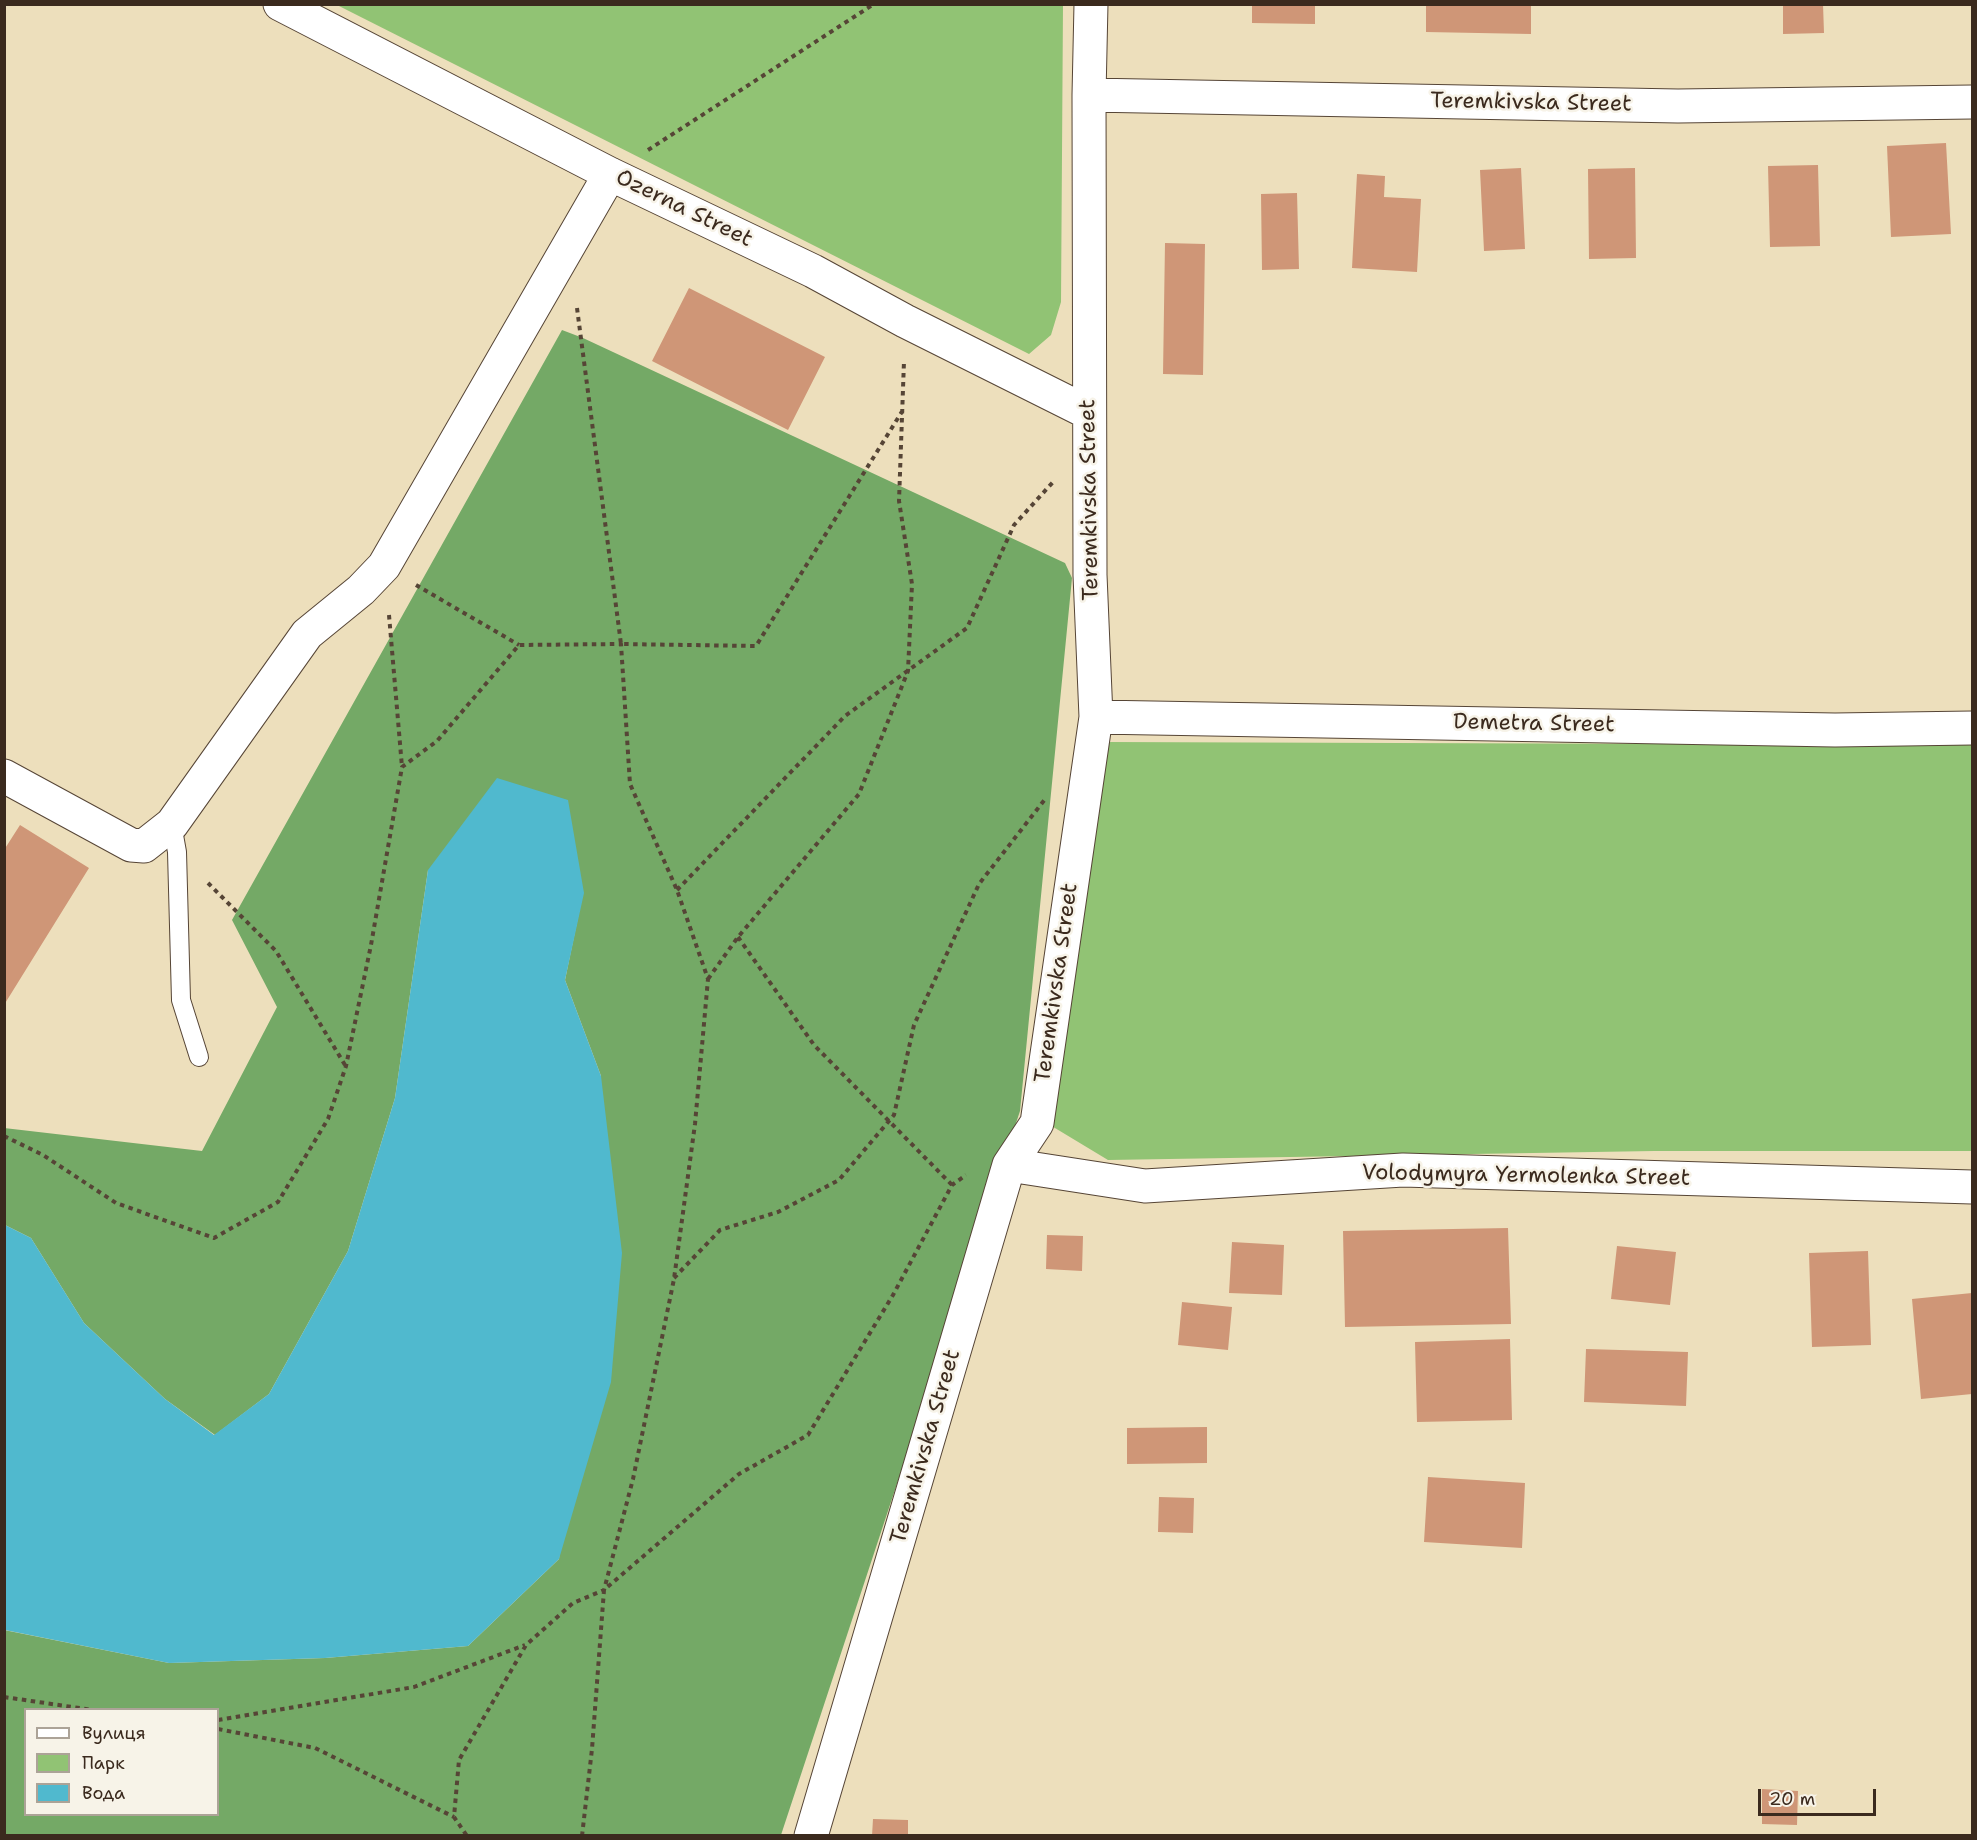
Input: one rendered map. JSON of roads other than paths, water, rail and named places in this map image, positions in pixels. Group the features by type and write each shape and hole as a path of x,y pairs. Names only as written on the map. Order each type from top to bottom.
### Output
{"street":[{"name":"Ozerna Street","path":"280,4 610,174 813,271 1089,427"},
{"name":"Teremkivska Street","path":"811,1836 1009,1165 1036,1123 1096,717 1090,574 1089,95 1091,4"},
{"name":"Teremkivska Street","path":"1089,95 1678,106 1972,102"},
{"path":"4,776 131,845 144,846 174,838 308,634 361,590 384,566 610,174"},
{"name":"Demetra Street","path":"1096,717 1835,730 1972,728"},
{"name":"Volodymyra Yermolenka Street","path":"1009,1165 1145,1186 1403,1170 1972,1187"}],"lane":[{"path":"174,838 182,1000 199,1057"}],"water":[{"path":"497,778 568,800 584,893 565,980 601,1076 622,1253 611,1382 559,1559 468,1646 325,1658 169,1663 5,1630 5,1225 31,1238 84,1323 165,1399 214,1435 269,1394 348,1251 395,1098 428,870"}]}
